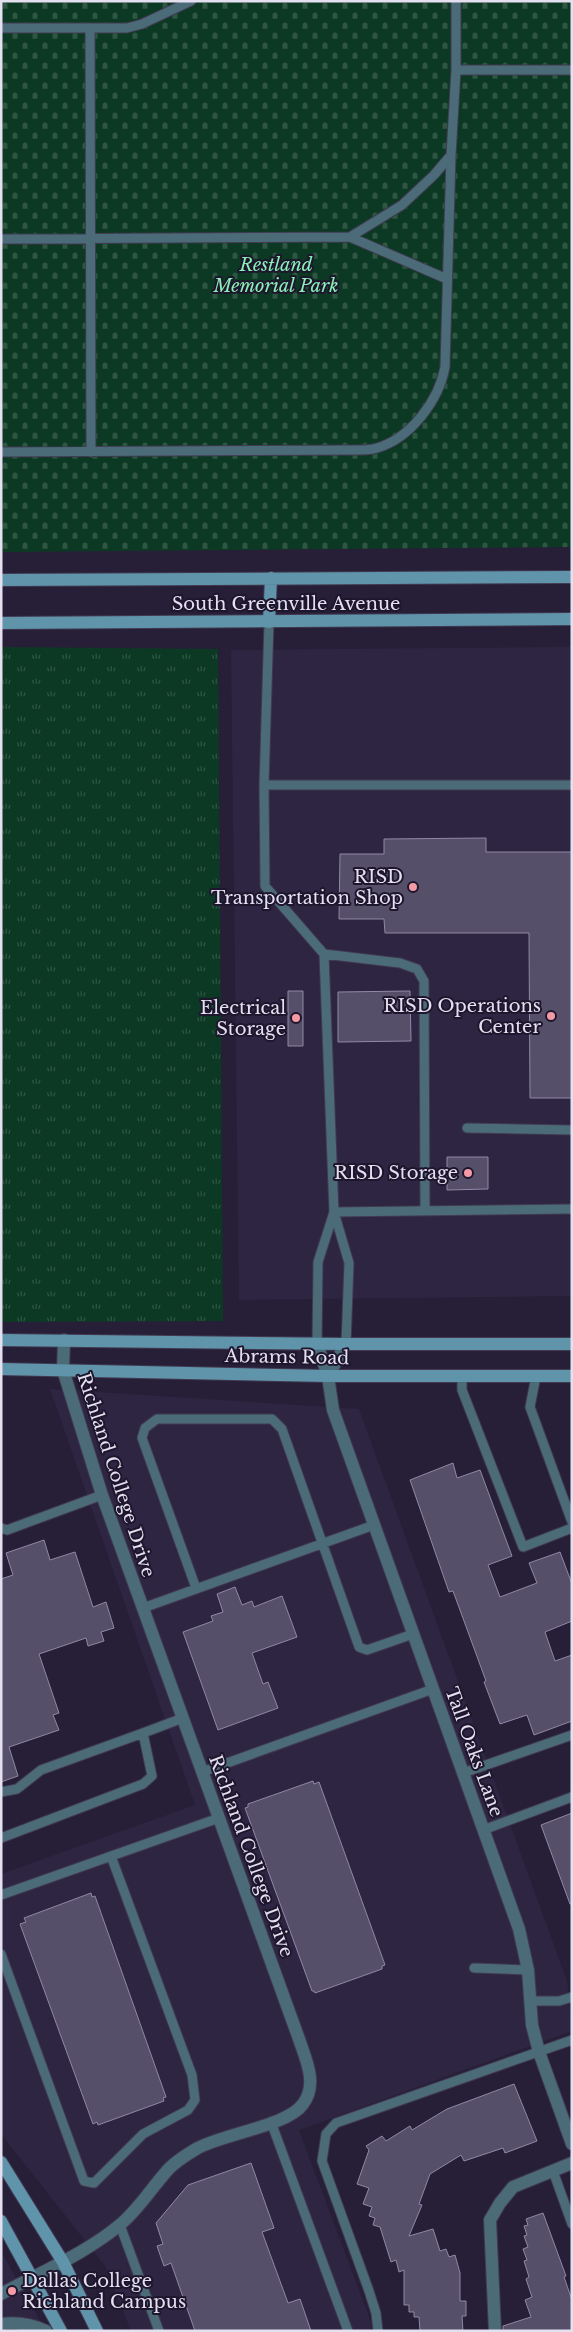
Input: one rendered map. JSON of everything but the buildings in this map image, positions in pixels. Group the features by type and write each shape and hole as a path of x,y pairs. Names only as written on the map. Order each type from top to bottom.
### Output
{"main road":[{"name":"South Greenville Avenue","path":"1,580 572,577"},
{"path":"269,622 270,578"},
{"name":"South Greenville Avenue","path":"1,623 572,619"},
{"name":"Abrams Road","path":"1,1340 317,1344 572,1344"},
{"name":"Abrams Road","path":"1,1369 328,1376 572,1376"},
{"path":"1,2162 63,2262 97,2331"},
{"path":"1,2221 61,2331"}],"street":[{"name":"Richland College Drive","path":"1,2294 63,2262 120,2225 136,2211 167,2170 197,2149 226,2136 290,2115 303,2104 312,2084 299,2039 102,1495 63,1370 64,1340"},
{"name":"Tall Oaks Lane","path":"317,1344 328,1376 333,1410 519,1929 528,1970 532,2025 539,2052 572,2144"},
{"path":"328,1376 346,1344"},
{"path":"495,2331 490,2220 500,2203 513,2187 572,2163"},
{"path":"1,2324 13,2322 32,2325 46,2331"}],"lane":[{"path":"1,28 127,28 142,24 191,1"},
{"path":"1,452 358,450 377,448 392,440 419,419 430,407 437,395 445,366 446,279 456,70 455,2"},
{"path":"90,28 91,452"},
{"path":"456,70 572,70"},
{"path":"350,237 402,205 434,175 451,155"},
{"path":"1,239 91,240 350,237 446,279"},
{"path":"269,622 264,785 265,886 324,954 334,1212 349,1264 346,1344"},
{"path":"264,785 572,785"},
{"path":"324,954 400,963 417,969 424,981 424,1211"},
{"path":"467,1128 572,1130"},
{"path":"334,1212 572,1209"},
{"path":"317,1344 318,1262 334,1212"},
{"path":"462,1376 462,1390 523,1547 572,1528"},
{"path":"536,1376 530,1408 572,1522"},
{"path":"196,1588 142,1438 145,1428 152,1421 272,1419 282,1429 359,1647 366,1650 413,1634"},
{"path":"1,1528 7,1530 102,1495"},
{"path":"142,1608 374,1525"},
{"path":"202,1772 433,1689"},
{"path":"1,1792 17,1789 41,1770 183,1718"},
{"path":"1,1838 143,1784 152,1776 143,1733"},
{"path":"463,1773 572,1735"},
{"path":"483,1830 572,1797"},
{"path":"1,1895 219,1818"},
{"path":"1,1954 84,2181 94,2183 143,2134 188,2110 195,2100 192,2075 111,1856"},
{"path":"474,1968 528,1970"},
{"path":"530,2002 559,2001 572,1997"},
{"path":"378,2331 376,2312 322,2162 326,2134 336,2123 572,2040"},
{"path":"271,2122 348,2331"},
{"path":"552,2171 572,2224"},
{"path":"120,2225 159,2331"}],"shaded area":[{"path":"572,647 572,1296 239,1300 231,650"},
{"path":"50,1389 359,1409 567,1981 572,2031 299,2130 372,2325 370,2331 131,2331 105,2266 1,2134 1,1874 195,1805"},
{"name":"Dallas College Richland Campus","path":"1,2251 46,2331 1,2331"}],"green space":[{"name":"Restland Memorial Park","path":"1,1 572,1 572,547 1,552"},
{"path":"1,647 218,649 223,1321 1,1322"}],"place":[{"name":"RISD Transportation Shop","path":"413,887"},
{"name":"RISD Operations Center","path":"551,1016"},
{"name":"Electrical Storage","path":"296,1018"},
{"name":"RISD Storage","path":"468,1173"},
{"name":"Dallas College Richland Campus","path":"12,2291"}]}
